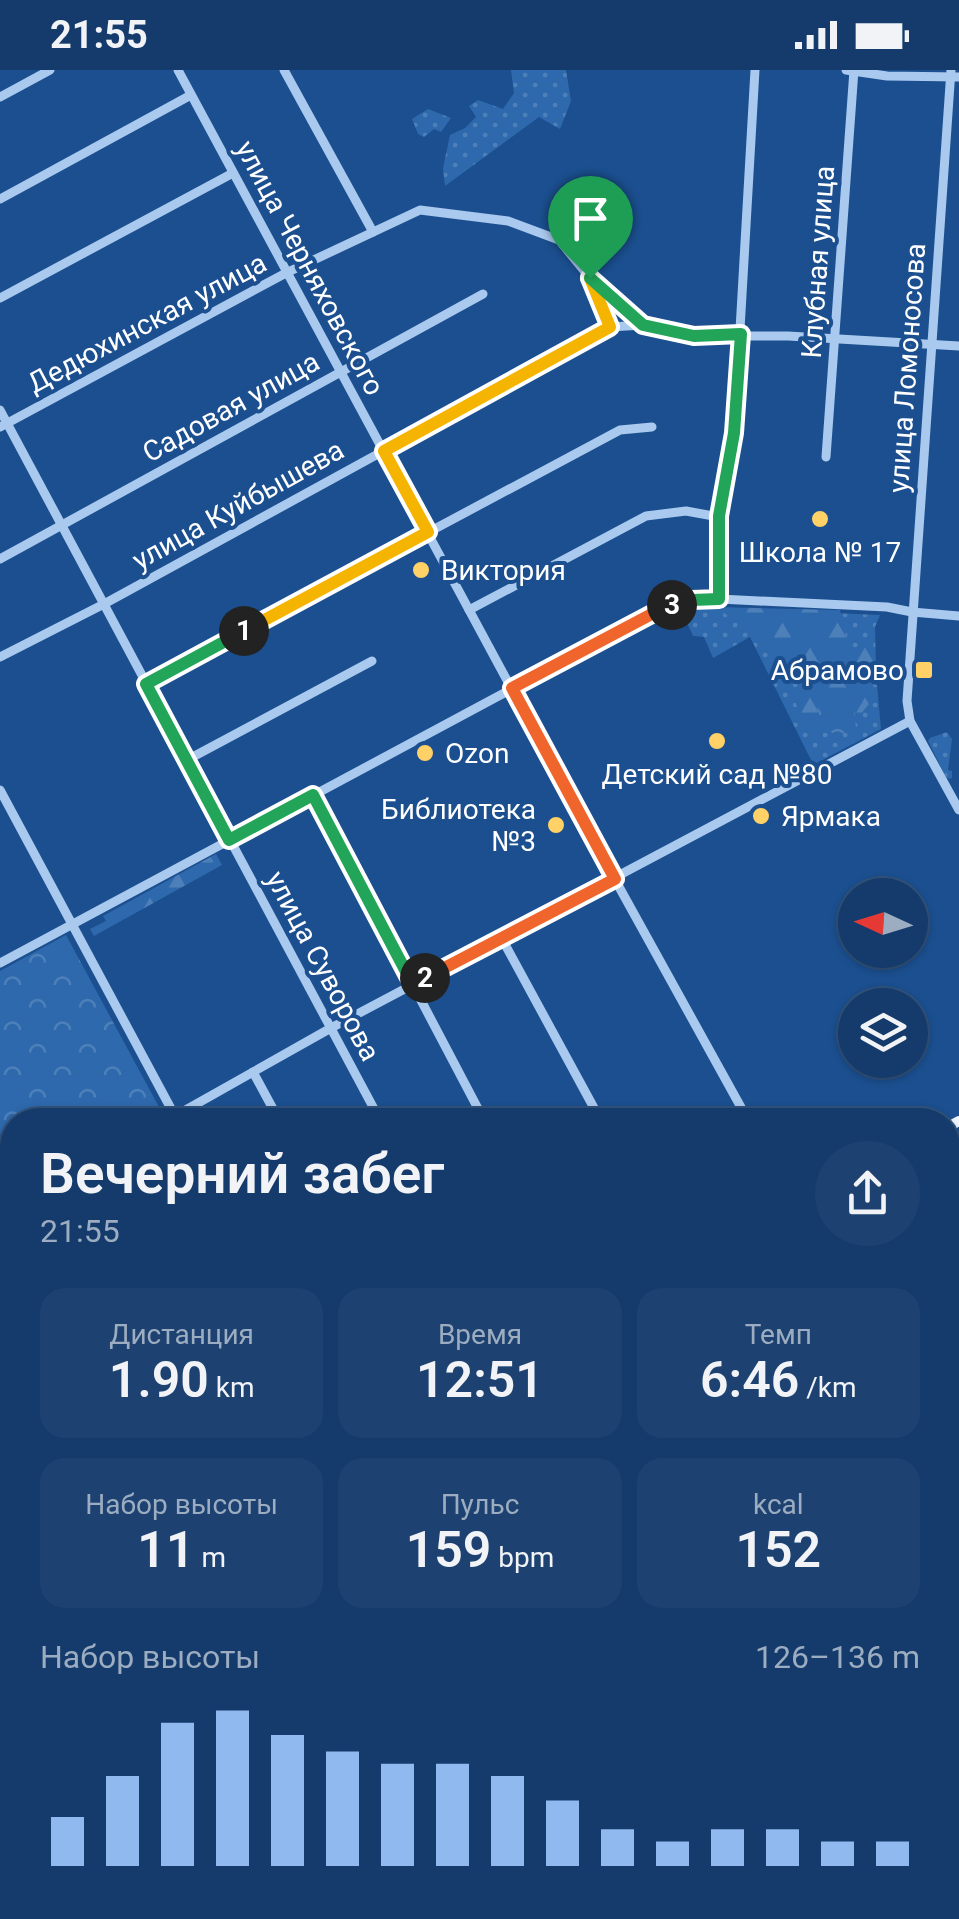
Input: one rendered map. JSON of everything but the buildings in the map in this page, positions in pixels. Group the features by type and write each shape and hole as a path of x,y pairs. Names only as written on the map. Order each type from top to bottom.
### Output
{"street":[{"path":"0,96 50,70"},
{"name":"улица Черняховского","path":"178,70 741,1108"},
{"path":"284,70 372,232"},
{"path":"719,599 719,516 734,433 755,70"},
{"path":"851,70 886,76 954,75"},
{"name":"Клубная улица","path":"826,457 851,70"},
{"name":"улица Ломоносова","path":"954,75 906,701 910,720 959,810"},
{"path":"0,199 191,95"},
{"path":"0,298 233,173"},
{"name":"Дедюхинская улица","path":"4,425 286,273 420,210 508,221 559,240 590,278 610,327"},
{"path":"590,278 643,325"},
{"name":"Садовая улица","path":"0,559 483,294"},
{"name":"улица Куйбышева","path":"0,658 610,327 643,325 694,336 741,334 959,346"},
{"name":"улица Суворова","path":"0,410 4,425 374,1108"},
{"path":"146,684 620,430 652,426"},
{"path":"469,610 646,516 686,511 719,516"},
{"path":"0,962 665,607 719,599 887,607 959,616"},
{"path":"187,760 372,661"},
{"path":"193,1108 331,1028 910,720"},
{"path":"0,790 171,1108"},
{"path":"313,795 478,1108"},
{"path":"501,937 594,1108"},
{"path":"253,1072 272,1108"}],"green space":[{"path":"511,70 566,70 571,101 560,129 539,117 445,186 443,168 450,135 476,117 469,106 478,100 503,109 514,93"},
{"path":"428,109 451,118 441,132 434,129 424,137 418,134 412,119"},
{"path":"715,607 840,610 850,655 873,638 871,678 877,694 855,721 837,701 817,708 822,728 807,730 796,704 800,673 769,643"},
{"path":"681,609 880,615 875,627 876,671 871,674 872,684 877,685 881,729 815,764 750,637 713,658 704,637 693,636"},
{"path":"829,693 848,698 854,707 856,729 836,735 823,727 815,701"},
{"path":"947,732 952,739 949,779 928,741"},
{"path":"216,854 222,865 94,936 90,929 106,921 103,916"},
{"path":"66,935 160,1108 0,1108 0,971"}],"place":[{"name":"Школа № 17","path":"820,519"},
{"name":"Виктория","path":"421,570"},
{"name":"Абрамово","path":"924,670"},
{"name":"Детский сад №80","path":"717,741"},
{"name":"Ozon","path":"425,753"},
{"name":"Ярмака","path":"761,816"},
{"name":"Библиотека №3","path":"556,825"}],"route":[{"path":"590,278 643,325 694,336 741,334 734,433 719,516 719,599 665,607 512,688 615,879 413,985 313,795 229,840 146,684 428,532 384,451 610,327 590,278"}]}
